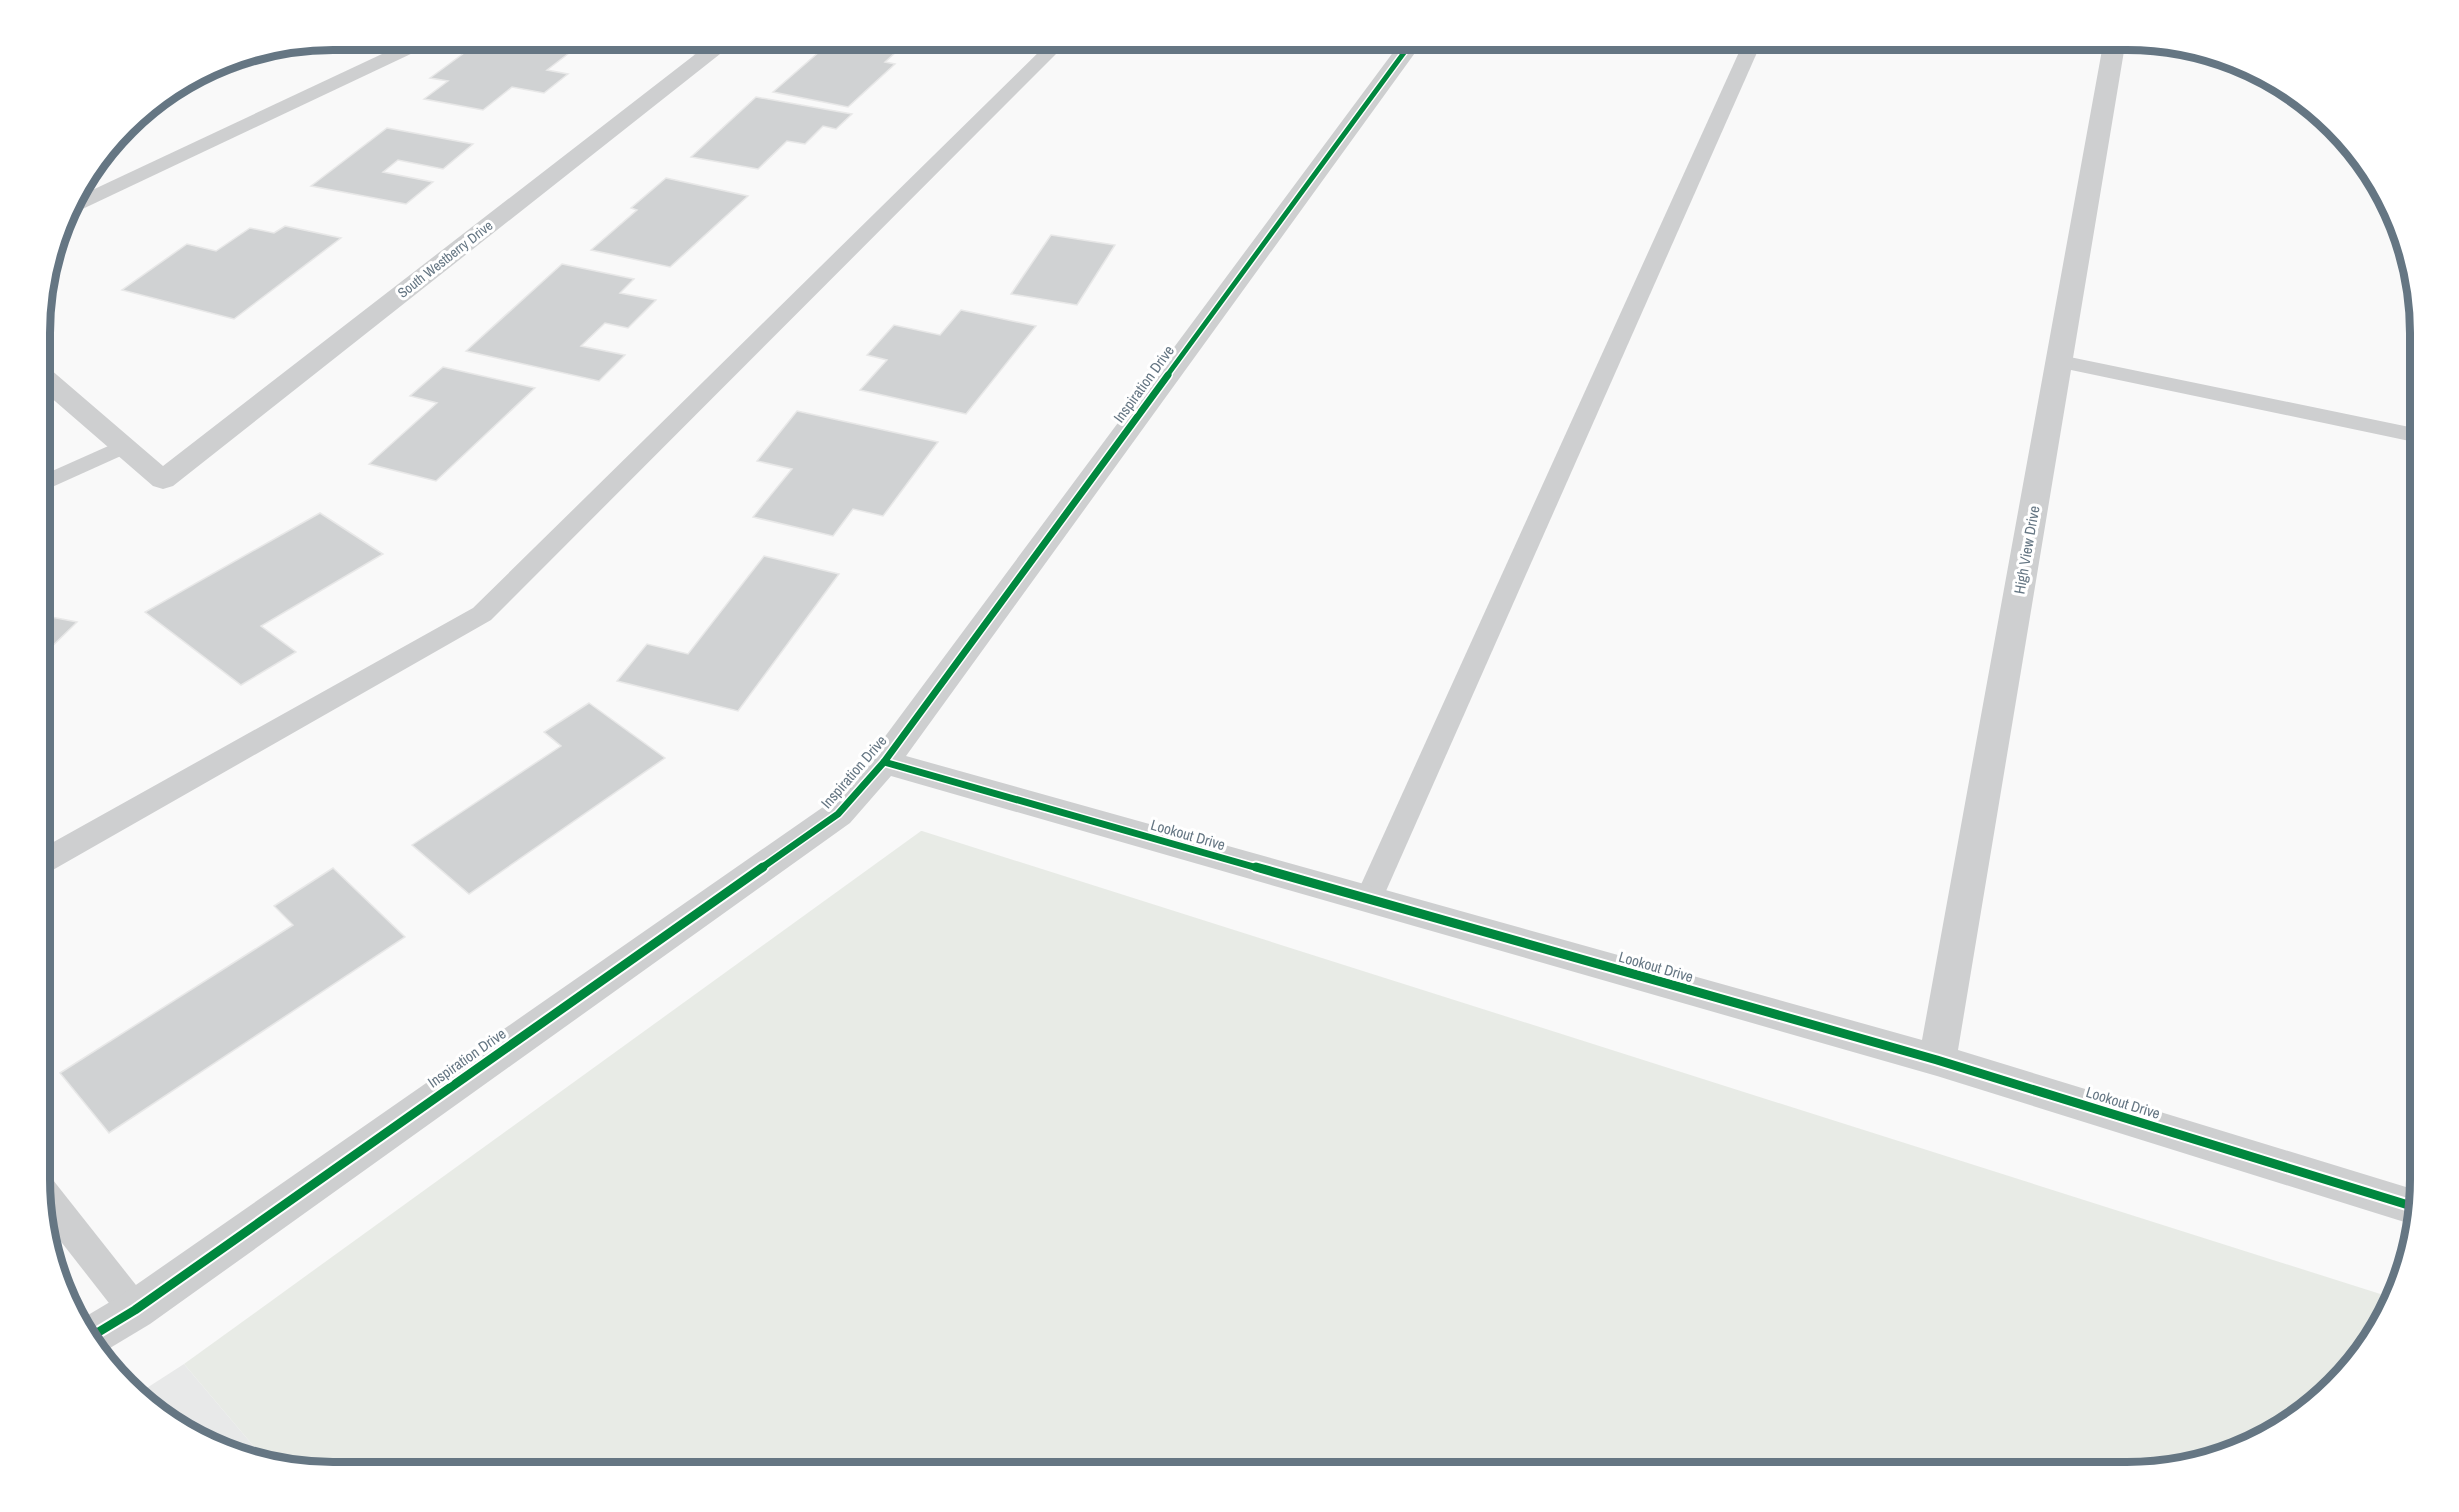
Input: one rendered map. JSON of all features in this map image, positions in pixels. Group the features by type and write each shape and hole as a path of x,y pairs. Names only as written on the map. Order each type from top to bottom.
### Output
{"street":[{"name":"South Westberry Drive","path":"124,446 163,480 713,50"},
{"name":"Inspiration Drive","path":"95,1334 135,1310 838,814 884,762 1406,50"},
{"name":"High View Drive","path":"1937,1060 2113,50"},
{"path":"50,383 124,446"},
{"name":"Lookout Drive","path":"884,762 1937,1060 2408,1205"}],"lane":[{"path":"81,202 405,50"},
{"path":"50,858 482,614 1051,50"},
{"path":"1368,900 1749,50"},
{"path":"2060,361 2410,434"},
{"path":"50,481 124,446"},
{"path":"50,1202 135,1310"}],"shaded area":[{"path":"921,831 2385,1295 2372,1321 2351,1352 2327,1380 2284,1415 2218,1448 2182,1457 2145,1462 314,1462 259,1453 184,1364"},
{"path":"184,1364 259,1453 241,1448 191,1425 144,1390"}],"building":[{"path":"468,50 573,50 547,70 568,74 544,93 512,87 483,110 424,99 448,81 430,78"},
{"path":"821,50 898,50 885,62 895,64 848,107 773,92"},
{"path":"265,58 268,60 196,84 241,64"},
{"path":"756,97 852,114 836,129 823,126 805,144 787,141 758,169 691,157"},
{"path":"387,128 473,144 443,169 398,160 383,172 433,182 406,204 311,186"},
{"path":"666,178 748,196 670,267 591,250 637,210 631,208"},
{"path":"285,226 341,238 234,319 122,290 187,244 216,251 250,228 274,233"},
{"path":"1051,235 1115,245 1077,305 1011,294"},
{"path":"562,264 634,279 620,293 656,300 628,328 605,323 581,346 625,355 599,381 466,351"},
{"path":"961,310 1036,326 966,414 860,390 887,360 867,355 894,325 940,335"},
{"path":"443,367 535,388 436,481 369,464 437,403 410,396"},
{"path":"797,411 938,442 883,516 853,509 833,536 753,517 792,469 757,461"},
{"path":"320,513 383,554 261,626 296,652 241,685 145,612"},
{"path":"764,556 839,574 738,711 617,681 647,644 688,654"},
{"path":"50,617 77,622 50,648"},
{"path":"589,703 665,758 469,894 412,845 561,746 544,732"},
{"path":"333,868 405,937 109,1133 60,1073 293,925 274,906"}],"cycle path":[{"path":"95,1334 135,1310 838,814 884,762 1406,50"},
{"path":"884,762 1937,1060 2408,1205"}]}
